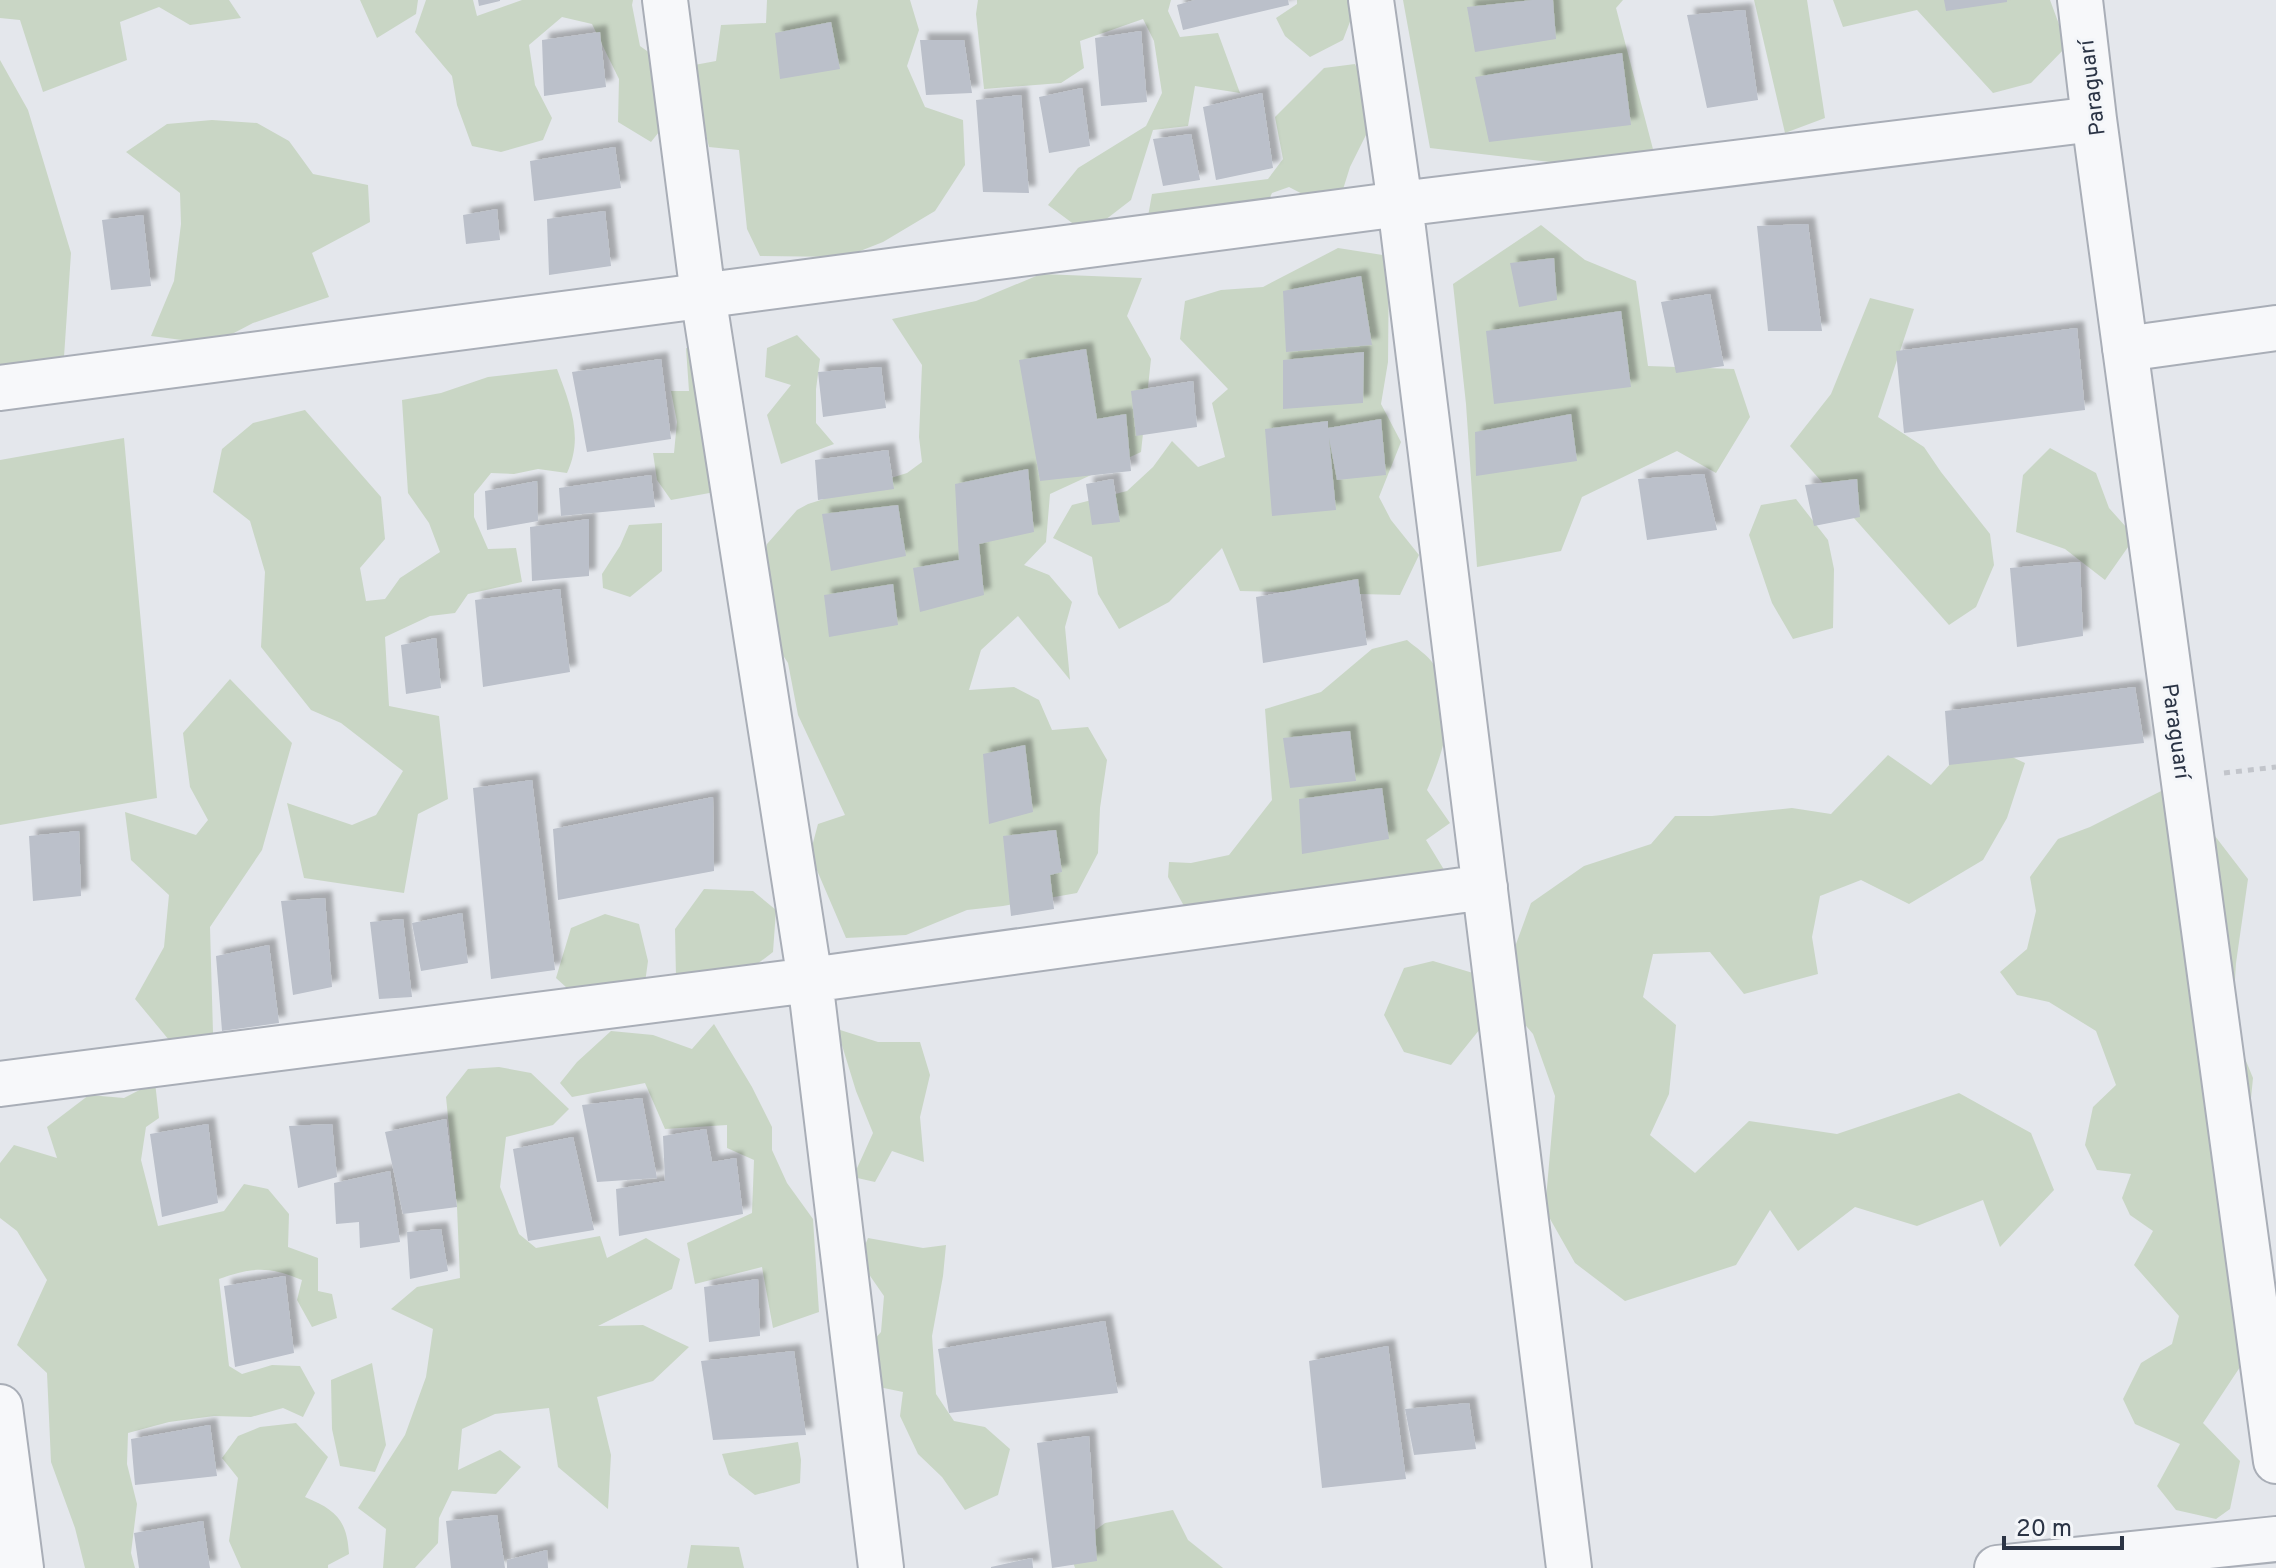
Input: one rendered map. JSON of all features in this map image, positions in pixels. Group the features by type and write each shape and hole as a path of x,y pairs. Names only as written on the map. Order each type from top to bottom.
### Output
{"street":[{"path":"665,0 703,295 810,980 881,1568"},
{"path":"1371,0 1400,204 1569,1568"},
{"name":"Paraguarí","path":"2080,0 2276,1461"},
{"path":"0,388 1400,204 2094,119"},
{"path":"2125,349 2276,328"},
{"path":"0,1084 810,980 1485,887"},
{"path":"0,1407 21,1568"},
{"path":"1997,1568 2276,1539"}],"path":[{"path":"2183,778 2276,767"}],"green space":[{"path":"0,0 229,0 241,18 190,25 159,7 120,22 127,60 43,92 20,20 0,18"},
{"path":"360,0 418,0 416,14 377,38"},
{"path":"426,0 473,0 477,16 522,0 633,0 640,46 668,66 670,118 651,142 618,122 619,79 592,24 562,17 529,45 535,85 552,118 543,140 501,152 472,146 457,105 452,76 415,32"},
{"path":"767,0 910,0 919,30 907,66 925,107 963,120 965,165 935,211 883,242 845,257 760,256 747,229 739,150 709,147 689,66 716,61 721,25 766,23"},
{"path":"978,0 1171,0 1168,11 1180,37 1218,33 1240,93 1195,86 1188,126 1153,130 1131,200 1087,234 1048,205 1078,168 1146,126 1162,93 1154,41 1143,19 1080,41 1084,68 1061,83 984,89 976,14"},
{"path":"1297,0 1354,0 1356,6 1343,40 1310,57 1285,36 1276,18 1297,4"},
{"path":"1403,0 1623,0 1616,8 1654,153 1568,164 1430,148"},
{"path":"1754,0 1807,0 1825,118 1785,133"},
{"path":"1833,0 2050,0 2067,46 2031,83 1993,93 1917,10 1843,27"},
{"path":"0,60 28,110 71,253 64,357 0,367"},
{"path":"1355,64 1377,113 1350,167 1340,199 1312,199 1289,187 1272,193 1264,210 1147,222 1152,194 1268,179 1283,159 1275,117 1324,68"},
{"path":"212,120 257,123 289,141 313,174 368,185 370,222 312,253 329,297 253,323 213,344 151,336 174,281 181,224 180,193 126,152 167,124"},
{"path":"1541,225 1585,260 1636,281 1648,366 1734,369 1750,417 1716,473 1677,451 1582,497 1561,551 1477,567 1466,404 1453,284"},
{"path":"1338,248 1389,256 1388,362 1381,404 1401,442 1379,497 1391,520 1419,555 1400,595 1240,591 1222,548 1169,602 1119,629 1098,594 1092,557 1053,538 1072,505 1127,491 1153,467 1172,441 1198,467 1225,457 1212,403 1228,389 1180,339 1185,301 1221,290 1263,287"},
{"path":"1041,274 1142,278 1127,316 1151,359 1141,452 1050,494 1046,542 1024,565 1049,575 1072,602 1065,627 1070,680 1018,616 981,650 969,690 1014,687 1039,700 1052,730 1088,727 1107,760 1098,853 1077,893 967,910 906,935 846,938 810,854 818,824 845,815 798,715 788,663 752,608 767,544 797,510 808,504 907,473 922,462 919,437 922,365 892,319 976,301"},
{"path":"1870,298 1914,309 1878,417 1924,447 1990,534 1994,565 1976,607 1949,625 1790,446 1831,394"},
{"path":"797,335 820,359 816,423 834,444 781,464 767,415 791,385 765,377 767,348"},
{"path":"686,348 701,350 715,492 671,500 657,480 653,453 674,453 677,422 671,391 689,391"},
{"path":"557,369 575,434 567,473 538,469 514,474 491,473 474,494 474,517 488,549 516,548 522,582 468,594 455,613 430,616 385,637 389,706 439,716 448,799 418,814 404,893 304,878 287,803 352,825 376,815 403,771 341,723 311,710 261,647 265,572 250,521 213,492 222,449 253,423 305,410 381,497 385,539 360,568 366,601 385,599 400,578 440,552 429,523 408,493 402,400 441,393 488,377"},
{"path":"124,438 157,798 0,825 0,460"},
{"path":"2050,448 2096,473 2109,508 2135,537 2105,580 2065,549 2016,532 2023,475"},
{"path":"1796,499 1828,540 1834,569 1833,628 1793,639 1772,603 1749,535 1761,505"},
{"path":"662,523 662,571 630,597 603,588 602,574 629,525"},
{"path":"1407,640 1431,661 1446,695 1448,711 1444,743 1427,790 1450,823 1426,840 1446,873 1184,906 1168,877 1169,862 1191,863 1229,855 1272,800 1265,709 1321,692 1372,649"},
{"path":"230,679 292,743 262,850 210,927 213,1033 169,1040 135,999 164,947 169,895 131,860 125,812 196,835 208,820 190,787 183,733"},
{"path":"1973,739 2025,763 2007,818 1983,860 1909,904 1861,880 1820,896 1812,937 1818,974 1744,994 1710,952 1653,954 1643,997 1676,1025 1669,1094 1650,1135 1695,1173 1749,1121 1837,1134 1959,1093 2031,1133 2054,1190 2000,1247 1983,1200 1917,1226 1855,1207 1798,1251 1770,1210 1736,1265 1625,1301 1575,1263 1545,1210 1555,1096 1533,1034 1498,993 1531,903 1584,866 1651,844 1675,816 1712,816 1792,808 1831,814 1888,755 1931,785"},
{"path":"2175,784 2248,879 2236,963 2232,1027 2253,1078 2246,1149 2244,1361 2203,1423 2240,1461 2230,1509 2216,1519 2176,1510 2157,1486 2180,1444 2135,1424 2123,1399 2141,1363 2172,1344 2179,1316 2134,1265 2153,1231 2130,1215 2122,1198 2131,1174 2097,1170 2085,1145 2093,1107 2116,1085 2096,1031 2049,1002 2017,995 2000,972 2027,949 2036,911 2030,877 2058,839 2090,827"},
{"path":"704,889 753,891 776,910 773,952 731,984 676,977 675,929"},
{"path":"605,914 639,924 648,961 644,990 578,998 556,978 571,928"},
{"path":"1433,961 1473,973 1480,1029 1451,1065 1404,1052 1384,1015 1404,968"},
{"path":"714,1024 772,1127 772,1150 787,1183 813,1219 819,1312 773,1328 762,1267 695,1284 687,1243 752,1213 754,1160 727,1148 727,1125 665,1129 645,1083 572,1097 560,1083 577,1062 611,1031 653,1035 692,1049"},
{"path":"837,1029 878,1042 920,1042 930,1075 920,1117 924,1162 892,1151 875,1182 853,1177 873,1133"},
{"path":"499,1067 531,1073 569,1109 553,1125 506,1137 500,1187 519,1234 536,1248 600,1236 607,1258 646,1238 680,1259 672,1289 598,1326 643,1325 689,1347 653,1381 597,1397 611,1455 608,1509 558,1467 549,1408 495,1414 462,1429 458,1470 500,1450 521,1467 496,1494 452,1491 439,1518 438,1543 415,1568 383,1568 386,1529 358,1508 405,1435 426,1377 433,1329 391,1309 417,1287 460,1278 457,1207 446,1097 468,1069"},
{"path":"155,1082 159,1118 146,1127 141,1160 158,1226 224,1211 244,1184 268,1189 289,1214 288,1247 318,1258 318,1291 332,1294 337,1318 312,1327 297,1300 302,1280 290,1275 260,1270 219,1279 229,1366 242,1374 272,1365 300,1366 315,1393 303,1417 283,1408 251,1417 214,1416 169,1422 128,1433 127,1464 137,1504 131,1553 135,1568 85,1568 75,1528 51,1462 47,1373 17,1345 47,1280 17,1231 0,1218 0,1163 14,1145 57,1158 47,1127 89,1095 124,1098"},
{"path":"868,1238 923,1248 946,1245 932,1336 936,1394 954,1421 985,1427 1010,1449 998,1495 965,1510 942,1477 918,1454 900,1416 903,1392 874,1386 862,1353 881,1332 884,1296 859,1260"},
{"path":"372,1363 386,1445 375,1472 340,1466 332,1429 331,1380"},
{"path":"296,1423 328,1457 305,1497 338,1518 346,1533 349,1554 328,1565 328,1568 241,1568 229,1541 238,1478 222,1458 238,1436 260,1427"},
{"path":"798,1442 800,1483 755,1495 729,1475 722,1454"},
{"path":"1173,1510 1188,1540 1223,1568 1075,1568 1069,1550 1105,1523"},
{"path":"691,1545 739,1547 744,1568 687,1568"}],"building":[{"path":"478,0 500,0 500,1 479,6"},
{"path":"1195,0 1288,0 1289,5 1183,30 1177,5"},
{"path":"1553,0 1556,39 1475,52 1467,7"},
{"path":"1944,0 2007,0 2007,2 1946,11"},
{"path":"1745,10 1758,100 1707,108 1687,15"},
{"path":"831,22 840,69 780,79 775,33"},
{"path":"1141,31 1147,102 1101,106 1095,38"},
{"path":"600,32 606,87 544,96 542,40"},
{"path":"920,40 964,40 972,93 926,95"},
{"path":"1622,53 1631,125 1489,142 1475,77"},
{"path":"1082,88 1090,146 1049,153 1039,97"},
{"path":"1262,93 1273,168 1216,180 1203,107"},
{"path":"1021,95 1029,193 983,192 976,100"},
{"path":"1191,134 1200,180 1163,186 1153,139"},
{"path":"615,147 621,188 534,201 530,161"},
{"path":"497,209 500,240 466,244 463,215"},
{"path":"605,211 611,266 549,275 547,219"},
{"path":"143,215 151,286 111,290 102,220"},
{"path":"1808,224 1822,331 1768,331 1757,226"},
{"path":"1554,258 1557,300 1519,307 1510,263"},
{"path":"1361,276 1372,345 1286,352 1283,291"},
{"path":"1710,294 1724,366 1676,373 1661,302"},
{"path":"1621,311 1631,387 1494,404 1486,331"},
{"path":"2077,328 2085,410 1904,433 1896,351"},
{"path":"1086,349 1097,419 1126,414 1131,471 1040,481 1019,360"},
{"path":"1364,352 1363,403 1283,409 1283,360"},
{"path":"661,359 671,439 587,452 572,372"},
{"path":"881,367 886,408 823,417 818,372"},
{"path":"1193,381 1197,427 1136,436 1131,391"},
{"path":"1571,414 1577,461 1476,476 1475,432"},
{"path":"1381,419 1386,475 1337,480 1329,438 1336,510 1272,516 1265,429 1328,421 1328,428"},
{"path":"888,450 894,489 818,500 815,460"},
{"path":"1028,469 1034,532 979,544 984,595 920,612 913,568 959,560 955,484"},
{"path":"1704,474 1717,530 1647,540 1638,479"},
{"path":"651,475 655,507 561,516 559,488"},
{"path":"1113,479 1120,522 1092,525 1086,484"},
{"path":"1857,479 1860,517 1814,526 1805,485"},
{"path":"537,481 538,521 487,530 485,491"},
{"path":"898,505 906,556 831,571 822,514"},
{"path":"589,519 589,576 532,581 530,527"},
{"path":"2080,562 2083,636 2017,647 2010,568"},
{"path":"1358,579 1367,645 1263,663 1256,597"},
{"path":"893,584 898,625 829,637 824,595"},
{"path":"560,589 570,672 483,687 475,600"},
{"path":"436,638 441,688 406,694 401,645"},
{"path":"2135,687 2144,743 1949,765 1945,711"},
{"path":"1350,731 1356,781 1290,788 1283,738"},
{"path":"1025,745 1033,812 989,824 983,754"},
{"path":"532,780 555,970 491,979 473,788"},
{"path":"1382,788 1389,839 1302,854 1299,799"},
{"path":"713,797 714,871 558,900 553,829"},
{"path":"1056,830 1062,872 1050,875 1054,909 1011,916 1003,836"},
{"path":"79,831 81,896 33,901 29,836"},
{"path":"325,898 332,987 293,995 281,901"},
{"path":"462,913 468,963 421,971 412,923"},
{"path":"403,919 412,997 379,999 370,922"},
{"path":"269,945 279,1023 222,1031 216,956"},
{"path":"642,1098 657,1178 597,1182 582,1105"},
{"path":"446,1119 457,1207 403,1214 385,1132"},
{"path":"208,1124 218,1203 162,1217 150,1134"},
{"path":"332,1124 337,1177 298,1188 289,1126"},
{"path":"706,1129 712,1162 736,1158 743,1214 619,1236 616,1189 665,1181 663,1136"},
{"path":"573,1137 594,1230 528,1241 513,1149"},
{"path":"390,1171 400,1242 360,1248 359,1222 336,1224 334,1183"},
{"path":"441,1229 448,1271 410,1279 407,1232"},
{"path":"285,1276 294,1353 235,1367 224,1286"},
{"path":"758,1279 760,1336 709,1342 704,1287"},
{"path":"1105,1321 1118,1393 949,1413 938,1349"},
{"path":"1388,1346 1406,1479 1322,1488 1309,1361"},
{"path":"794,1351 806,1435 713,1440 701,1361"},
{"path":"1469,1403 1476,1449 1414,1455 1405,1409"},
{"path":"210,1425 217,1476 135,1485 131,1439"},
{"path":"1089,1436 1097,1561 1052,1568 1037,1443"},
{"path":"497,1515 505,1568 451,1568 446,1521"},
{"path":"203,1521 210,1568 139,1568 134,1533"},
{"path":"547,1550 548,1568 507,1568 507,1560"},
{"path":"1032,1558 1033,1568 991,1568 991,1567"}]}
